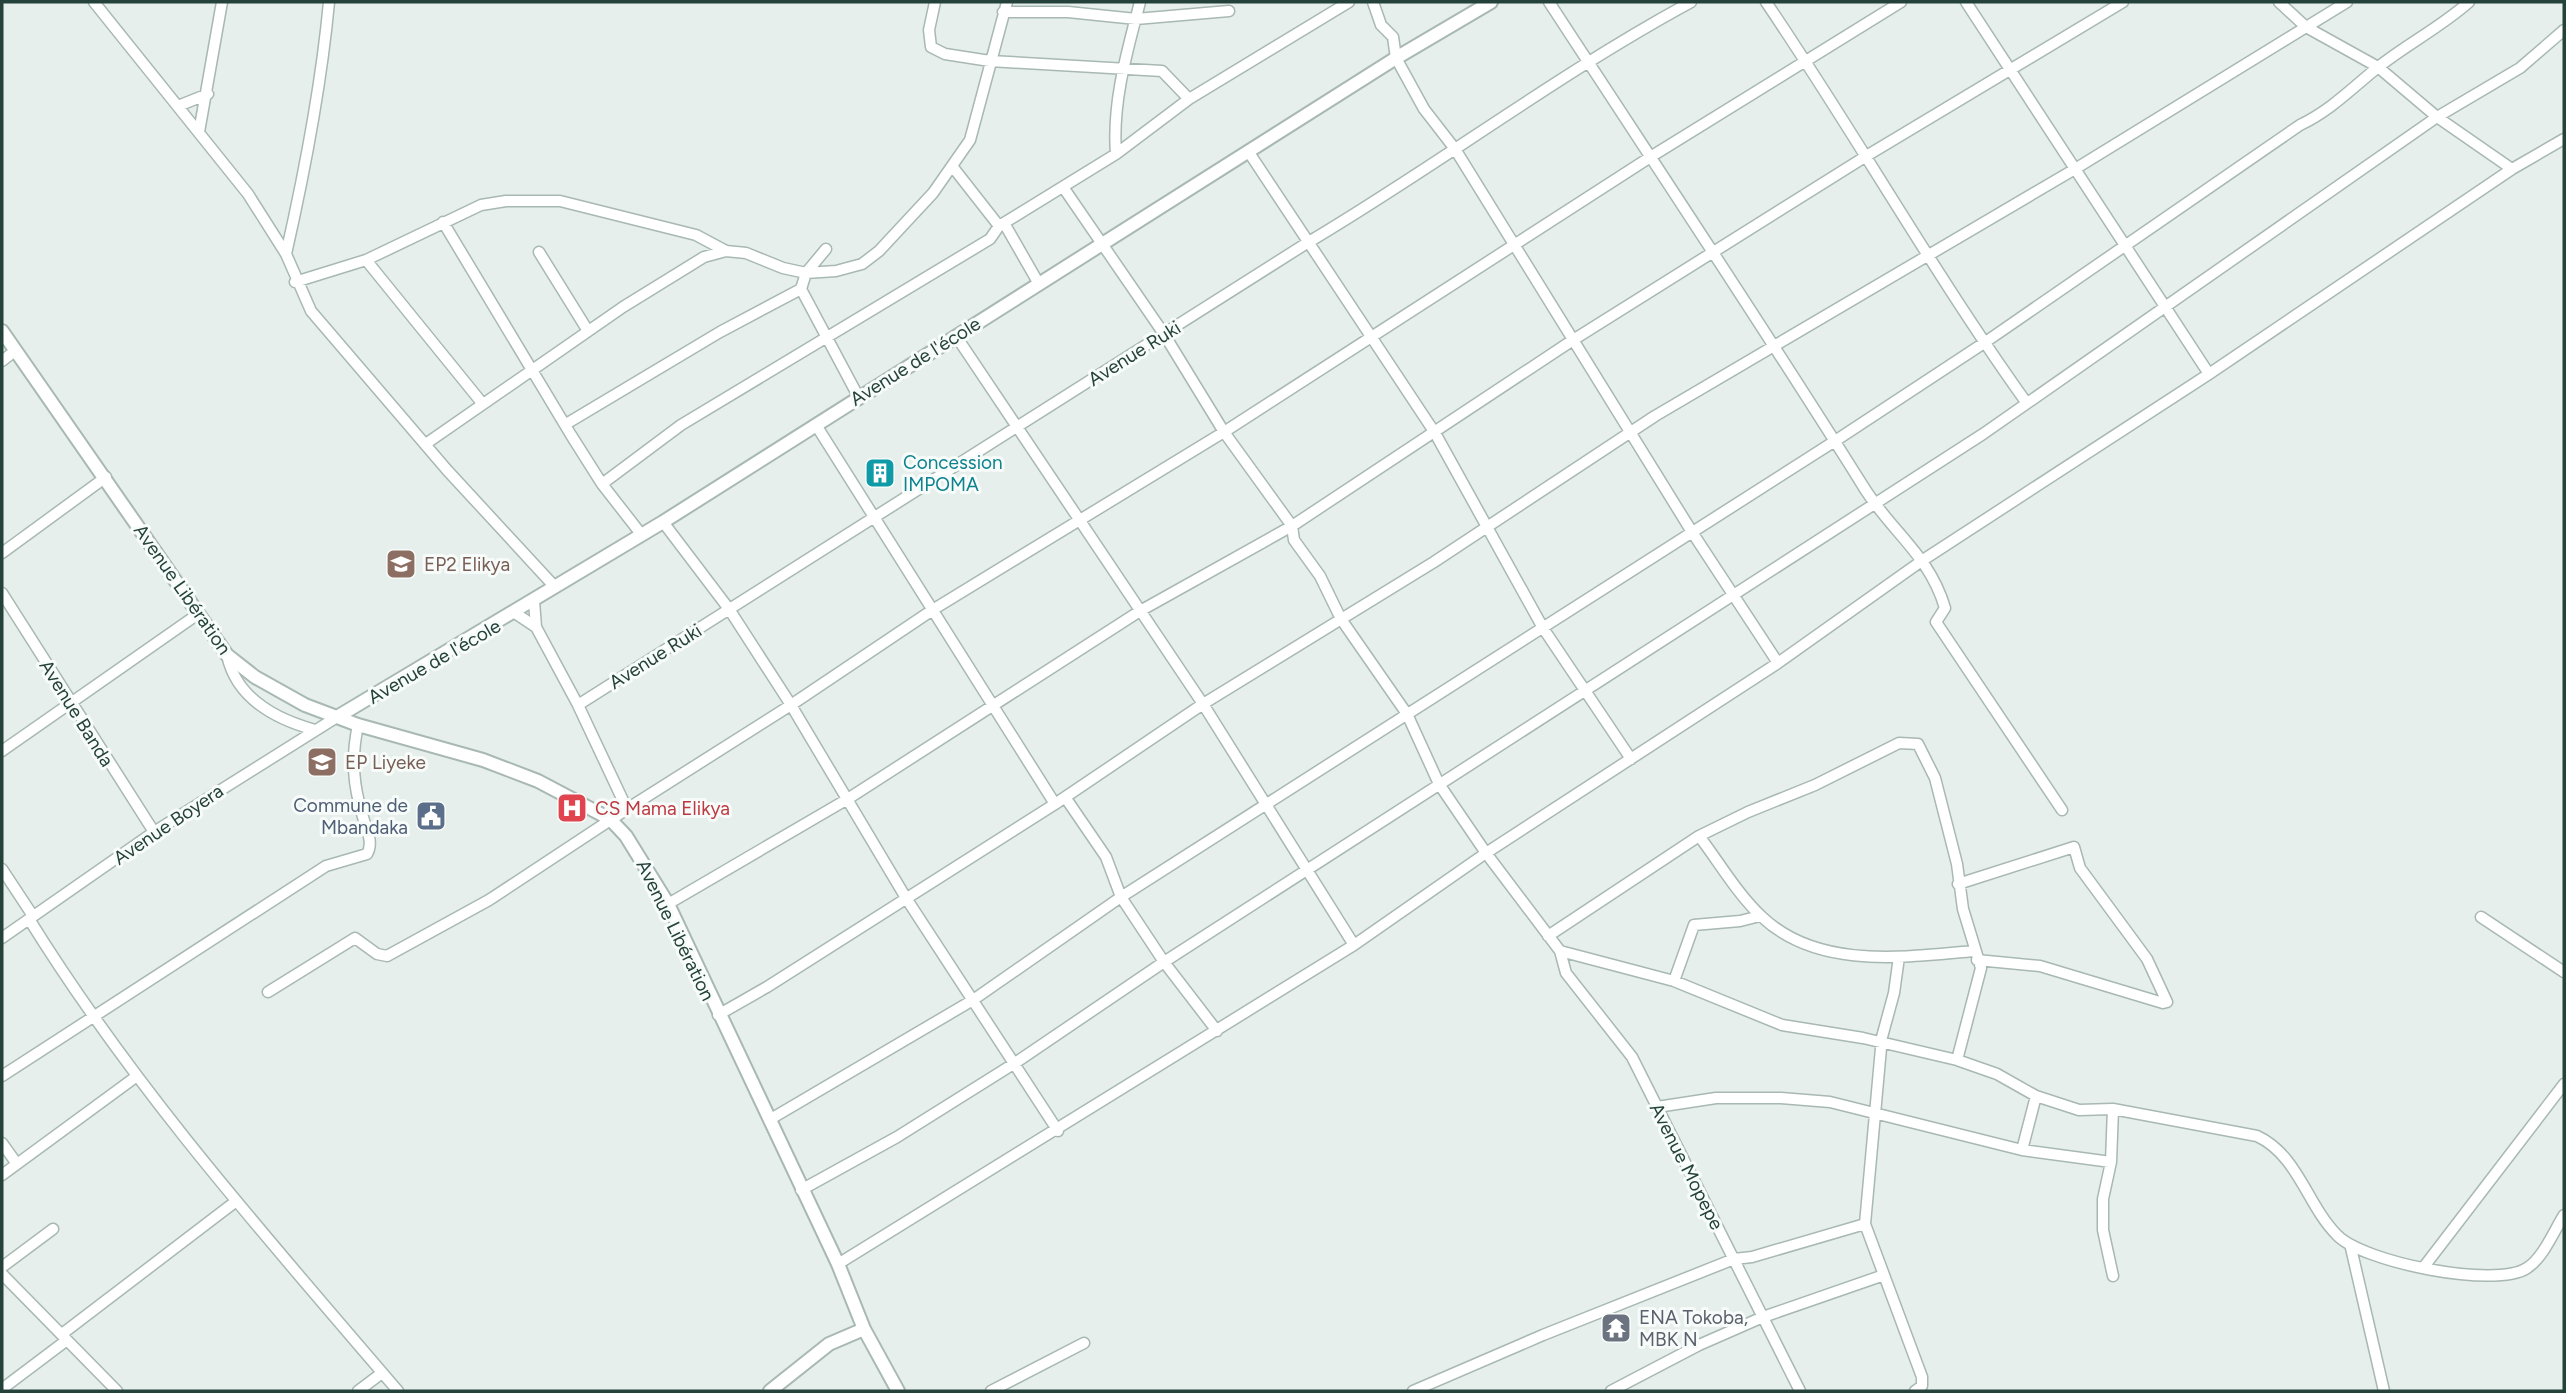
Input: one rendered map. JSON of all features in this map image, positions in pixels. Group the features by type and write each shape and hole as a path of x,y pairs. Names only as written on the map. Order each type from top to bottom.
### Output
{"street":[{"path":"94,2 248,194 286,254 295,282 311,311 427,443 447,470 555,587"},
{"path":"199,132 208,94 222,2"},
{"path":"286,254 306,164 323,67 329,2"},
{"path":"935,2 928,39 931,47 945,54 990,61 1162,71 1189,99"},
{"path":"1116,154 1114,120 1140,2"},
{"path":"603,484 681,425 990,239 1002,224 1116,154 1189,99 1349,2"},
{"path":"1373,2 1381,25 1393,37 1396,58 1424,110 1455,149 1692,532 1778,663"},
{"path":"1549,2 1652,156 1874,504 1937,580 1945,608 1936,622 2062,810"},
{"name":"Avenue Ruki","path":"578,705 1307,243 1389,194 1589,63 1691,2"},
{"path":"1766,2 1868,155 1984,343 2026,402"},
{"path":"268,992 355,938 377,954 387,956 489,900 626,809 791,705 934,608 1224,432 1515,247 1652,156 1901,2"},
{"path":"1966,2 2013,70 2163,307 2209,374"},
{"path":"668,904 846,800 1140,611 1292,526 1573,340 1868,155 2123,2"},
{"path":"2279,2 2306,27 2378,67 2437,117 2512,169"},
{"path":"718,1015 1055,804 1203,704 1489,527 1632,432 2075,169 2347,2"},
{"path":"769,1120 973,1000 1121,897 1835,442 1984,343 2300,124 2325,113 2378,67 2450,19 2469,2"},
{"name":"Avenue de l'école","path":"338,717 663,522 858,396 1483,4"},
{"path":"295,282 366,260 481,205 506,201 560,201 696,235 726,250 746,253 783,268 806,273 836,271 862,264 879,250 933,193 970,140 1005,7 1136,19 1229,11"},
{"path":"801,1190 897,1137 1015,1063 1164,962 1983,434 2437,117 2520,68 2564,30"},
{"path":"178,106 208,94"},
{"path":"838,1264 1354,946 1486,853 1778,663 1923,560 2209,374 2512,169 2564,139"},
{"path":"1248,151 1436,433 1543,628 1631,759"},
{"path":"952,166 1002,224 1039,284"},
{"name":"Avenue Mopepe","path":"1063,187 1100,245 1164,334 1224,432 1292,526 1294,540 1320,576 1341,619 1407,714 1439,784 1486,853 1560,951 1566,972 1622,1041 1800,1391"},
{"path":"443,222 603,484 641,534"},
{"path":"566,424 650,373 801,289 806,273 826,249"},
{"path":"427,443 532,368 684,268 726,250"},
{"path":"539,252 588,331"},
{"path":"366,260 482,403"},
{"path":"801,289 858,396"},
{"name":"Avenue Libération","path":"2,331 106,477 227,655 281,692 338,717 483,760 569,796 610,820 640,855 668,904 718,1015 838,1264 864,1329 898,1391"},
{"path":"956,336 1269,805 1354,946"},
{"path":"2,361 16,350"},
{"path":"816,425 934,608 1055,804"},
{"path":"2,553 106,477"},
{"path":"663,522 729,609 791,705 906,898 1058,1130"},
{"name":"Avenue Banda","path":"2,593 154,832"},
{"path":"534,601 536,627 578,705 626,809"},
{"path":"515,613 536,627"},
{"path":"2,751 198,614"},
{"path":"227,655 234,678 256,702 291,723 315,730"},
{"name":"Avenue Boyera","path":"2,938 154,832 338,717"},
{"path":"2,1076 92,1015 326,866 367,854 370,837 355,786 352,765 358,725"},
{"path":"1548,936 1699,836 1903,741 1918,744 1935,778 1957,864 1958,884 1975,956 1981,968 1975,999 1968,1009 1957,1060"},
{"path":"1065,797 1106,857 1121,897 1164,962 1217,1031"},
{"path":"1699,836 1760,916 1784,934 1816,950 1899,957 1975,956 2040,966 2167,1002 2147,958 2080,868 2074,847 1958,884"},
{"path":"2,869 92,1015 137,1076 235,1202 398,1391"},
{"path":"1674,981 1693,925 1740,921 1760,916"},
{"path":"2481,918 2564,972"},
{"path":"1560,951 1674,981 1782,1025 1883,1042 1957,1060 1997,1074 2036,1096 2079,1110 2113,1109 2232,1130 2273,1143 2335,1234 2351,1248 2423,1268 2461,1275 2526,1269 2564,1215"},
{"path":"1899,957 1883,1042 1865,1224 1922,1377 1922,1386 1915,1391"},
{"path":"2,1175 137,1076"},
{"path":"2423,1268 2564,1084"},
{"path":"2022,1150 2036,1096"},
{"path":"1657,1107 1716,1098 1781,1098 1830,1102 1875,1112 1937,1131 2022,1150 2111,1162"},
{"path":"2113,1109 2111,1162 2103,1199 2103,1230 2113,1276"},
{"path":"2,1143 17,1164"},
{"path":"2,1389 235,1202"},
{"path":"1413,1391 1543,1335 1734,1259 1752,1257 1865,1224"},
{"path":"2,1267 53,1230"},
{"path":"2351,1248 2384,1391"},
{"path":"2,1274 117,1391"},
{"path":"1611,1391 1699,1345 1763,1317 1884,1275"},
{"path":"770,1391 829,1345 864,1329"},
{"path":"991,1391 1084,1343"},
{"path":"358,1391 383,1373"}],"place":[{"name":"Concession IMPOMA","path":"880,473"},
{"name":"EP2 Elikya","path":"401,564"},
{"name":"EP Liyeke","path":"322,762"},
{"name":"CS Mama Elikya","path":"572,808"},
{"name":"Commune de Mbandaka","path":"431,816"},
{"name":"ENA Tokoba, MBK N","path":"1616,1328"}]}
